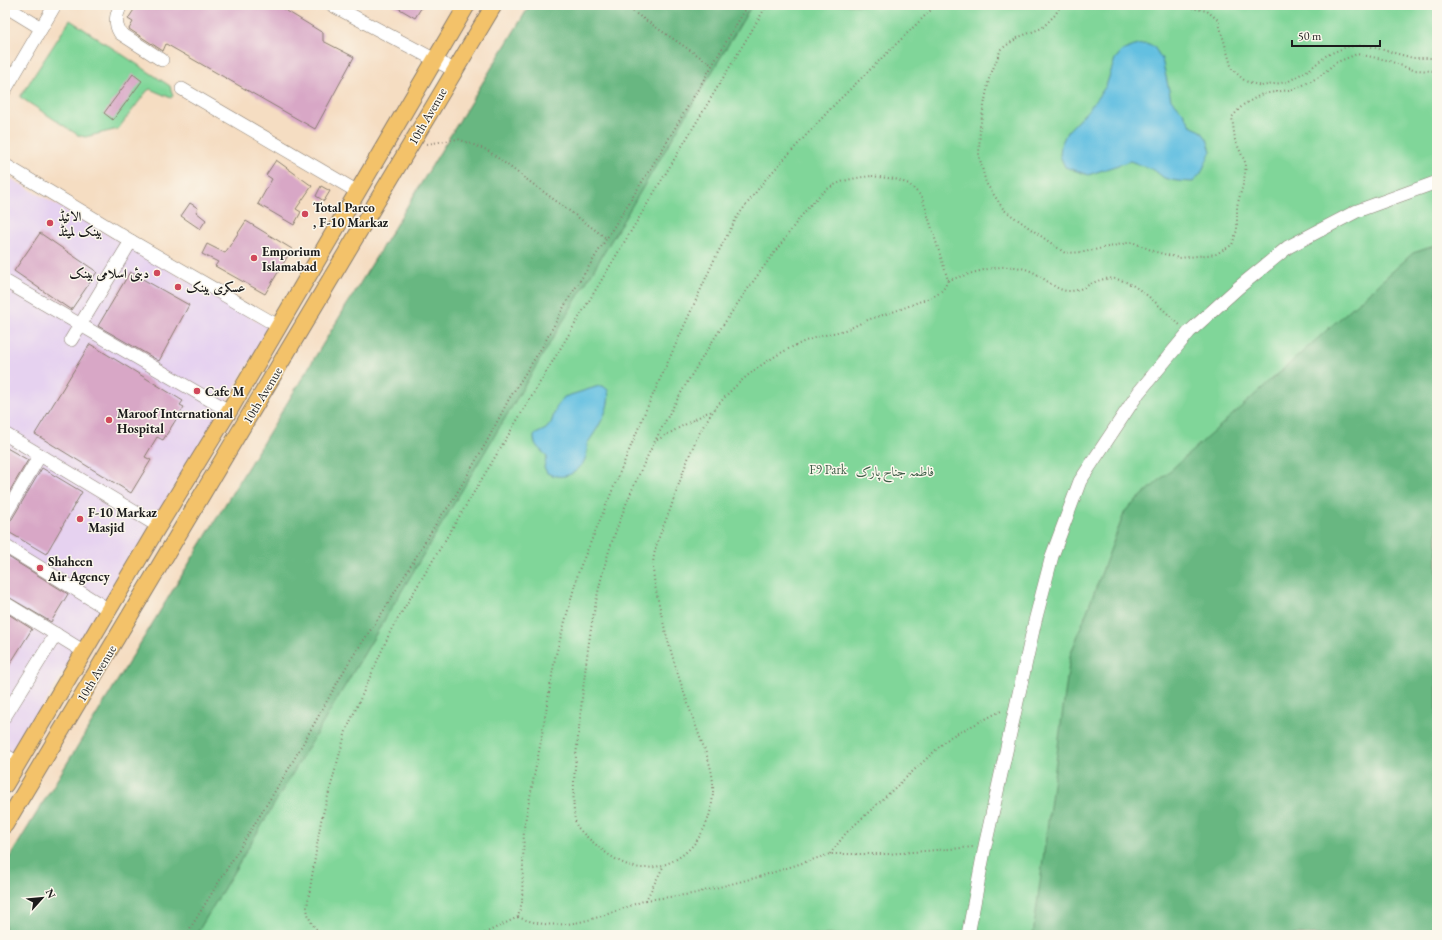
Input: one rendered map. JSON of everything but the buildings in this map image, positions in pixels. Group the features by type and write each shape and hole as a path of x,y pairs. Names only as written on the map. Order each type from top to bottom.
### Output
{"main road":[{"name":"10th Avenue","path":"5,785 11,759 109,610 158,526 229,412 466,5"},
{"name":"10th Avenue","path":"5,824 218,470 454,70 494,5"},
{"path":"200,460 218,470"},
{"path":"11,759 34,776"}],"street":[{"path":"5,90 55,5"},
{"path":"121,5 117,13 116,21 116,27 120,33 162,60"},
{"path":"332,5 454,70"},
{"path":"5,6 41,28"},
{"path":"182,89 358,192"},
{"path":"5,165 131,241 278,326"},
{"path":"968,935 985,846 1035,622 1052,556 1080,480 1139,392 1189,332 1239,287 1288,247 1357,211 1437,182"},
{"path":"70,340 131,241"},
{"path":"5,281 229,412"},
{"path":"5,434 158,526"},
{"path":"5,515 40,455"},
{"path":"5,546 109,610"},
{"path":"5,603 83,651"},
{"path":"5,716 56,634"}],"path":[{"path":"623,5 712,65"},
{"path":"186,935 303,744 349,662 384,610 440,517 450,506 509,399 748,5"},
{"path":"322,935 314,927 308,916 307,906 321,821 346,731 391,630 767,5"},
{"path":"481,935 518,917 522,902 524,827 555,658 579,570 659,381 715,258 737,217 765,180 834,105 936,5"},
{"path":"1061,5 1055,15 1042,28 1019,37 1001,48 989,79 980,127 979,156 986,184 1004,210 1065,253 1084,252 1132,242 1156,252 1179,258 1216,254 1232,245 1237,230 1237,206 1244,181 1246,164 1235,140 1232,117 1242,105 1262,94 1295,89 1319,77 1335,63 1357,54 1387,60 1413,70 1437,71"},
{"path":"1176,5 1207,11 1218,20 1232,68 1245,82 1261,86 1287,82 1310,69 1327,55 1346,47 1365,45 1413,58 1437,58"},
{"path":"410,145 433,144 458,139 487,150 606,238"},
{"path":"872,176 895,179 909,184 922,197 948,280 942,292 900,311 873,318 846,330 820,336 786,350 753,370 714,410 706,421 692,449 663,527 653,564 655,588 667,642 679,681 709,762 713,783 709,818 696,844 686,853 664,865 647,868 635,867 618,860 595,844 577,825 574,809 577,747 585,672 602,574 632,489 684,388 724,322 805,213 821,194 837,183 854,177 872,176"},
{"path":"948,280 999,267 1010,266 1035,273 1056,288 1067,291 1080,290 1103,279 1113,278 1128,283 1147,294 1189,332"},
{"path":"656,440 714,410"},
{"path":"830,854 846,833 950,737 1016,704"},
{"path":"518,917 531,923 554,925 576,923 613,914 646,900 692,894 762,876 830,854 888,854 985,846"},
{"path":"646,900 664,865"}],"shaded area":[{"path":"5,175 270,328 5,770"}],"green space":[{"name":"فاطمہ جناح پارک","path":"530,5 1437,5 1437,935 5,935 5,865"},
{"path":"530,5 752,5 196,935 5,935 5,865"},
{"path":"70,20 170,86 173,96 171,98 150,89 118,129 85,137 78,135 20,97"},
{"path":"1437,245 1437,935 1033,935 1070,656 1125,511 1413,253"}],"water":[{"path":"1146,44 1154,47 1162,59 1171,99 1182,111 1192,127 1201,131 1207,139 1211,151 1201,173 1193,182 1164,178 1154,170 1130,161 1088,175 1065,167 1060,156 1061,145 1067,132 1089,109 1106,86 1115,59 1122,51 1137,45"},
{"path":"603,386 608,390 608,404 603,418 587,444 587,452 581,466 576,471 563,476 555,476 547,473 544,467 547,456 536,445 534,435 546,429 551,423 556,408 564,397"}],"place":[{"name":"Total Parco , F-10 Markaz","path":"305,214"},
{"name":"الائیڈ بینک لمیٹڈ","path":"50,223"},
{"name":"Emporium Islamabad","path":"254,258"},
{"name":"دبئی اسلامی بینک","path":"157,273"},
{"name":"عسکری بینک","path":"178,287"},
{"name":"Cafe M","path":"197,391"},
{"name":"Maroof International Hospital","path":"109,420"},
{"name":"F-10 Markaz Masjid","path":"80,519"},
{"name":"Shaheen Air Agency","path":"40,568"}],"park label":[{"name":"F9 Park","path":"828,469"}]}
